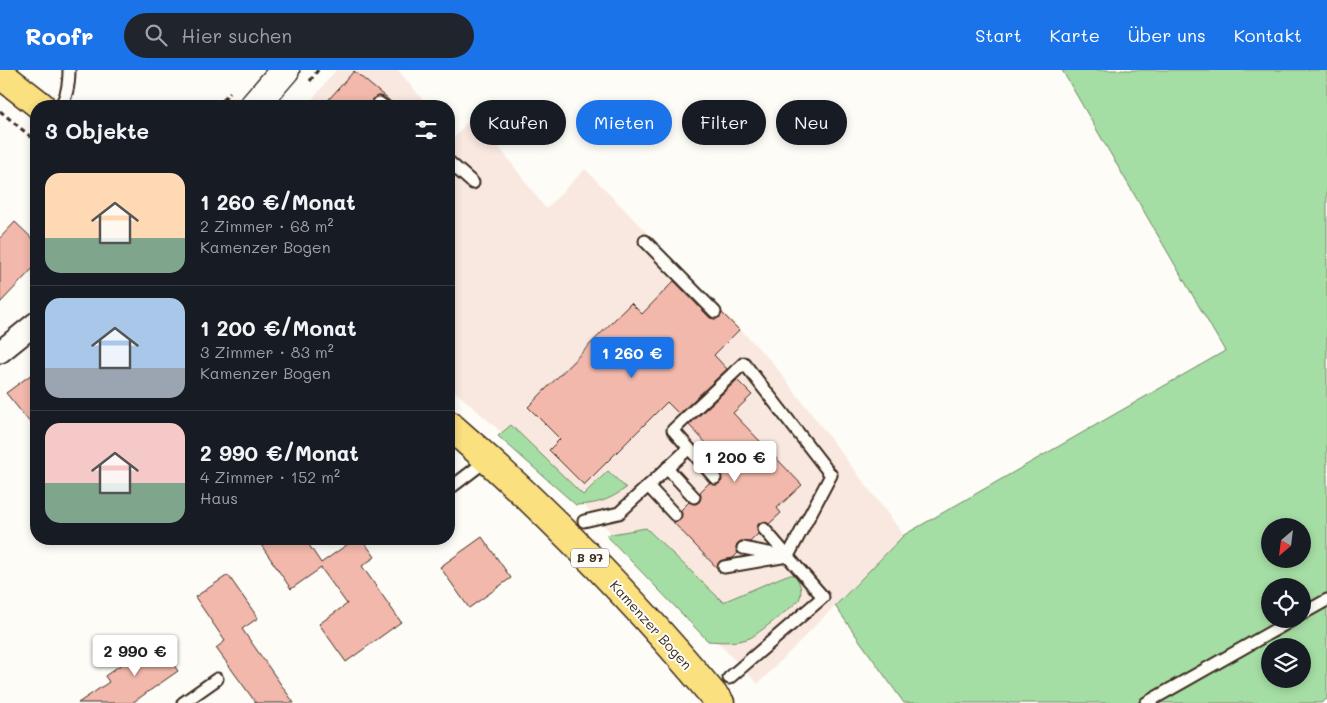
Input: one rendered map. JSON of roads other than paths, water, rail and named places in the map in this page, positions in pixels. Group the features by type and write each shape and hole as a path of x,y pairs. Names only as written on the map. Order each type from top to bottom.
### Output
{"main road":[{"path":"259,100 285,70"},
{"path":"0,74 33,100"},
{"name":"Kamenzer Bogen","path":"455,431 563,530 724,691"}],"street":[{"path":"0,352 30,328"}],"lane":[{"path":"64,100 69,82 69,70"},
{"path":"455,167 473,183"},
{"path":"646,242 715,312"},
{"path":"715,478 673,430 744,363 831,474 788,556"},
{"path":"584,521 619,513 688,449"},
{"path":"455,485 487,460"},
{"path":"667,468 694,497"},
{"path":"648,486 675,515"},
{"path":"724,691 823,596 764,529"},
{"path":"743,548 788,556"},
{"path":"724,566 788,556"},
{"path":"1311,609 1327,600"},
{"path":"1146,703 1278,628"},
{"path":"183,703 217,679"}]}
